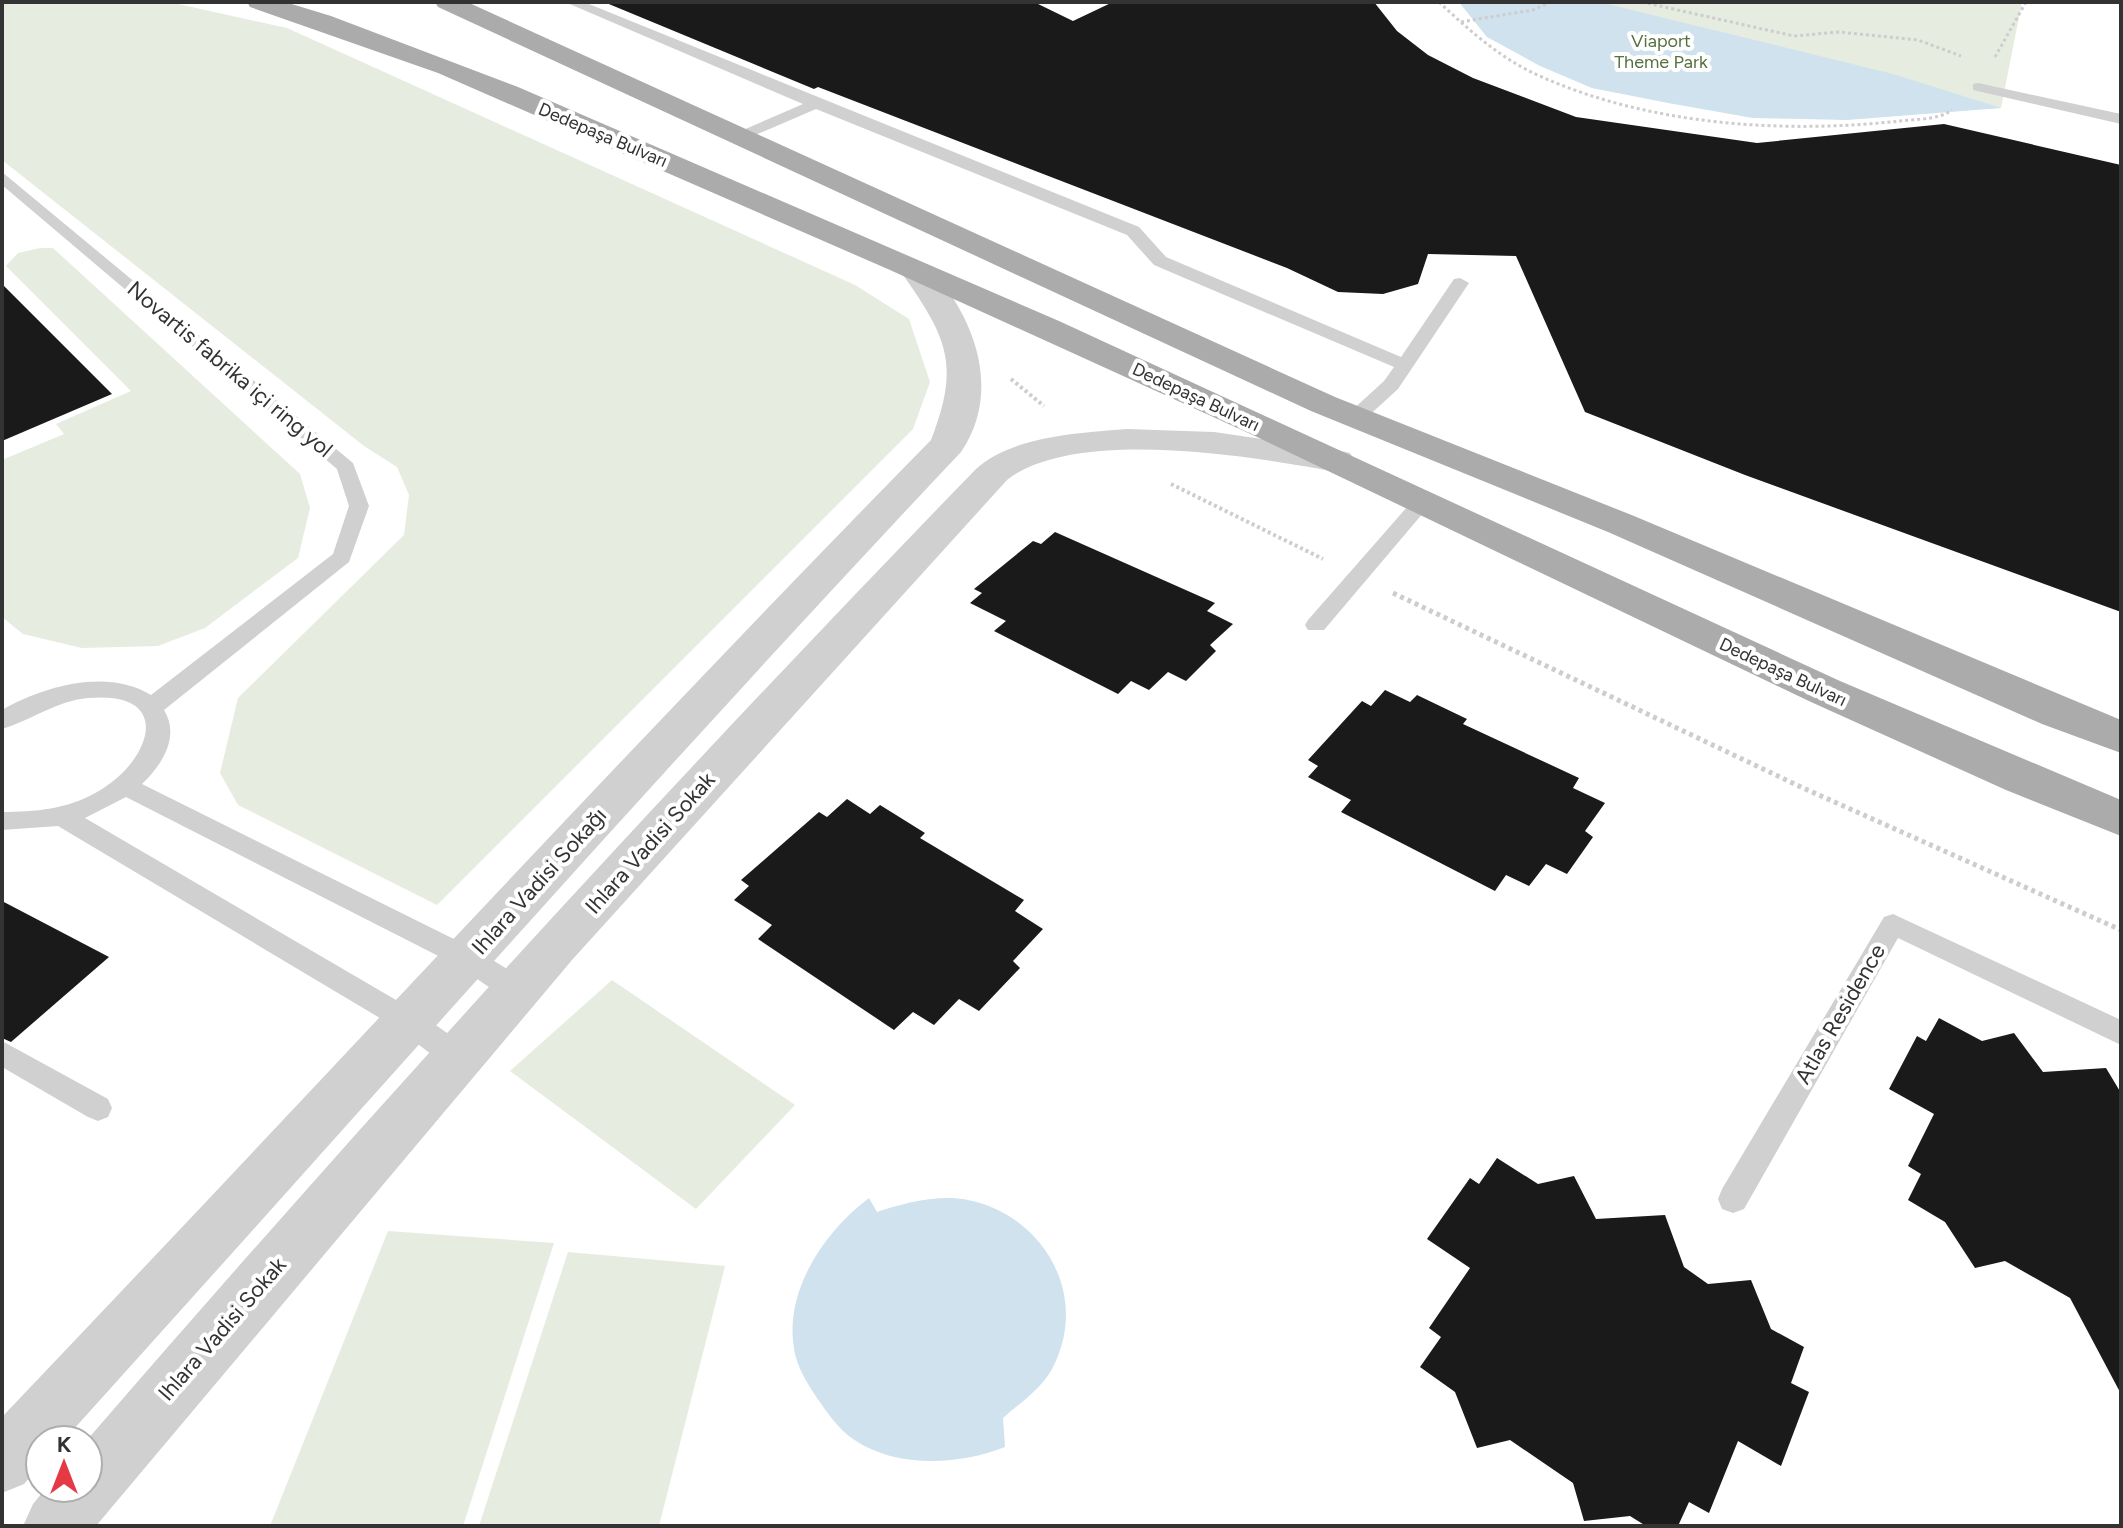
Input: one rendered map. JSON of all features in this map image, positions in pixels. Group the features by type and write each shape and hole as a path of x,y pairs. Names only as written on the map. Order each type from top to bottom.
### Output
{"main road":[{"name":"Dedepaşa Bulvarı","path":"259,2 337,13 383,42 915,269 1337,461 1640,607 1945,746 2121,819"},
{"path":"447,2 1356,417 1621,524 2057,713 2121,737"}],"street":[{"name":"Ihlara Vadisi Sokağı","path":"2,1462 469,959 719,682 948,444 964,396 961,338 942,300 915,269"},
{"name":"Ihlara Vadisi Sokak","path":"104,1468 242,1304 518,990 774,705 1001,466 1090,444 1174,441 1270,448 1337,461"},
{"name":"Ihlara Vadisi Sokak","path":"55,1526 74,1504"}],"lane":[{"path":"572,2 1133,231 1160,261 1405,365"},
{"path":"1978,87 2121,119"},
{"path":"741,136 816,104"},
{"name":"Novartis fabrika içi ring yol","path":"2,177 346,467 359,506 342,557 152,707"},
{"path":"1356,417 1391,385 1460,283"},
{"path":"1316,625 1422,502"},
{"path":"2,821 30,823 63,817 96,804 125,786 145,766 158,744 160,724 152,707 133,695 108,689 77,690 6,712"},
{"path":"125,786 469,959 518,990"},
{"path":"63,817 410,1022 460,1057"},
{"name":"Atlas Residence","path":"1733,1199 1893,924 2121,1033"},
{"path":"2,1053 98,1108"}],"path":[{"path":"1439,2 1494,50 1542,77 1613,101 1717,119 1834,126 1944,116 1974,94 2026,2"},
{"path":"1460,22 1533,10 1551,2"},
{"path":"1642,2 1794,36 1839,32 1918,40 1990,67"}],"green space":[{"path":"2,2 169,2 287,28 855,285 909,319 930,382 913,429 437,905 238,805 220,773 238,698 404,535 409,495 397,467 364,446 2,160"},
{"name":"Viaport Theme Park","path":"1459,2 2022,2 2001,108 1753,118 1592,88 1487,37"},
{"path":"53,248 300,474 310,508 298,558 205,628 158,646 82,648 23,634 2,617 2,460 64,434 56,424 131,391 6,266 18,253"},
{"path":"612,980 795,1105 696,1209 510,1071"},
{"path":"388,1231 554,1243 463,1526 270,1526"},
{"path":"568,1252 725,1266 659,1526 479,1526"}],"water":[{"name":"Viaport Theme Park","path":"1459,2 1599,2 1893,74 2001,108 1847,120 1753,118 1668,103 1592,88 1540,66 1487,37"},
{"path":"869,1198 877,1212 945,1198 968,1200 995,1208 1018,1222 1037,1240 1052,1262 1062,1286 1066,1311 1063,1338 1054,1365 1044,1380 1003,1418 1005,1447 968,1458 928,1461 870,1449 842,1430 806,1381 795,1356 793,1327 795,1305 802,1284 811,1264 837,1227"}],"building":[{"path":"604,2 1034,2 1073,21 1113,2 1374,2 1397,31 1428,55 1473,78 1576,117 1757,143 1944,124 2121,165 2121,612 1745,475 1585,412 1516,256 1428,254 1418,284 1383,294 1338,292 1287,268 818,87 814,89"},
{"path":"2,284 112,394 2,441"},
{"path":"1055,532 1215,603 1207,611 1233,624 1210,645 1216,651 1186,681 1168,672 1149,690 1131,681 1118,694 994,631 1006,621 970,603 982,593 974,589 1033,541 1041,544"},
{"path":"1385,690 1410,702 1417,695 1467,719 1463,724 1579,778 1573,788 1605,803 1585,831 1593,837 1567,874 1546,864 1529,886 1506,875 1495,891 1341,812 1351,800 1308,777 1318,766 1308,760 1362,701 1371,706"},
{"path":"847,799 870,814 880,805 925,833 920,838 1024,900 1015,911 1043,929 1013,961 1020,968 979,1011 959,999 934,1025 913,1012 894,1030 758,939 772,925 734,900 749,886 741,880 819,812 827,817"},
{"path":"2,901 109,957 11,1042 2,1038"},
{"path":"1939,1018 1982,1041 2014,1033 2043,1072 2106,1068 2121,1093 2121,1394 2070,1298 2005,1261 1975,1268 1945,1222 1908,1200 1921,1174 1908,1166 1934,1114 1889,1089 1917,1036 1926,1041"},
{"path":"1497,1158 1538,1184 1574,1176 1596,1219 1665,1215 1684,1267 1708,1284 1751,1280 1771,1329 1804,1347 1791,1383 1809,1392 1781,1466 1738,1441 1709,1513 1689,1502 1678,1526 1646,1526 1630,1516 1584,1521 1573,1483 1510,1440 1477,1448 1455,1392 1420,1367 1441,1337 1429,1328 1470,1268 1427,1239 1470,1178 1479,1184"}]}
